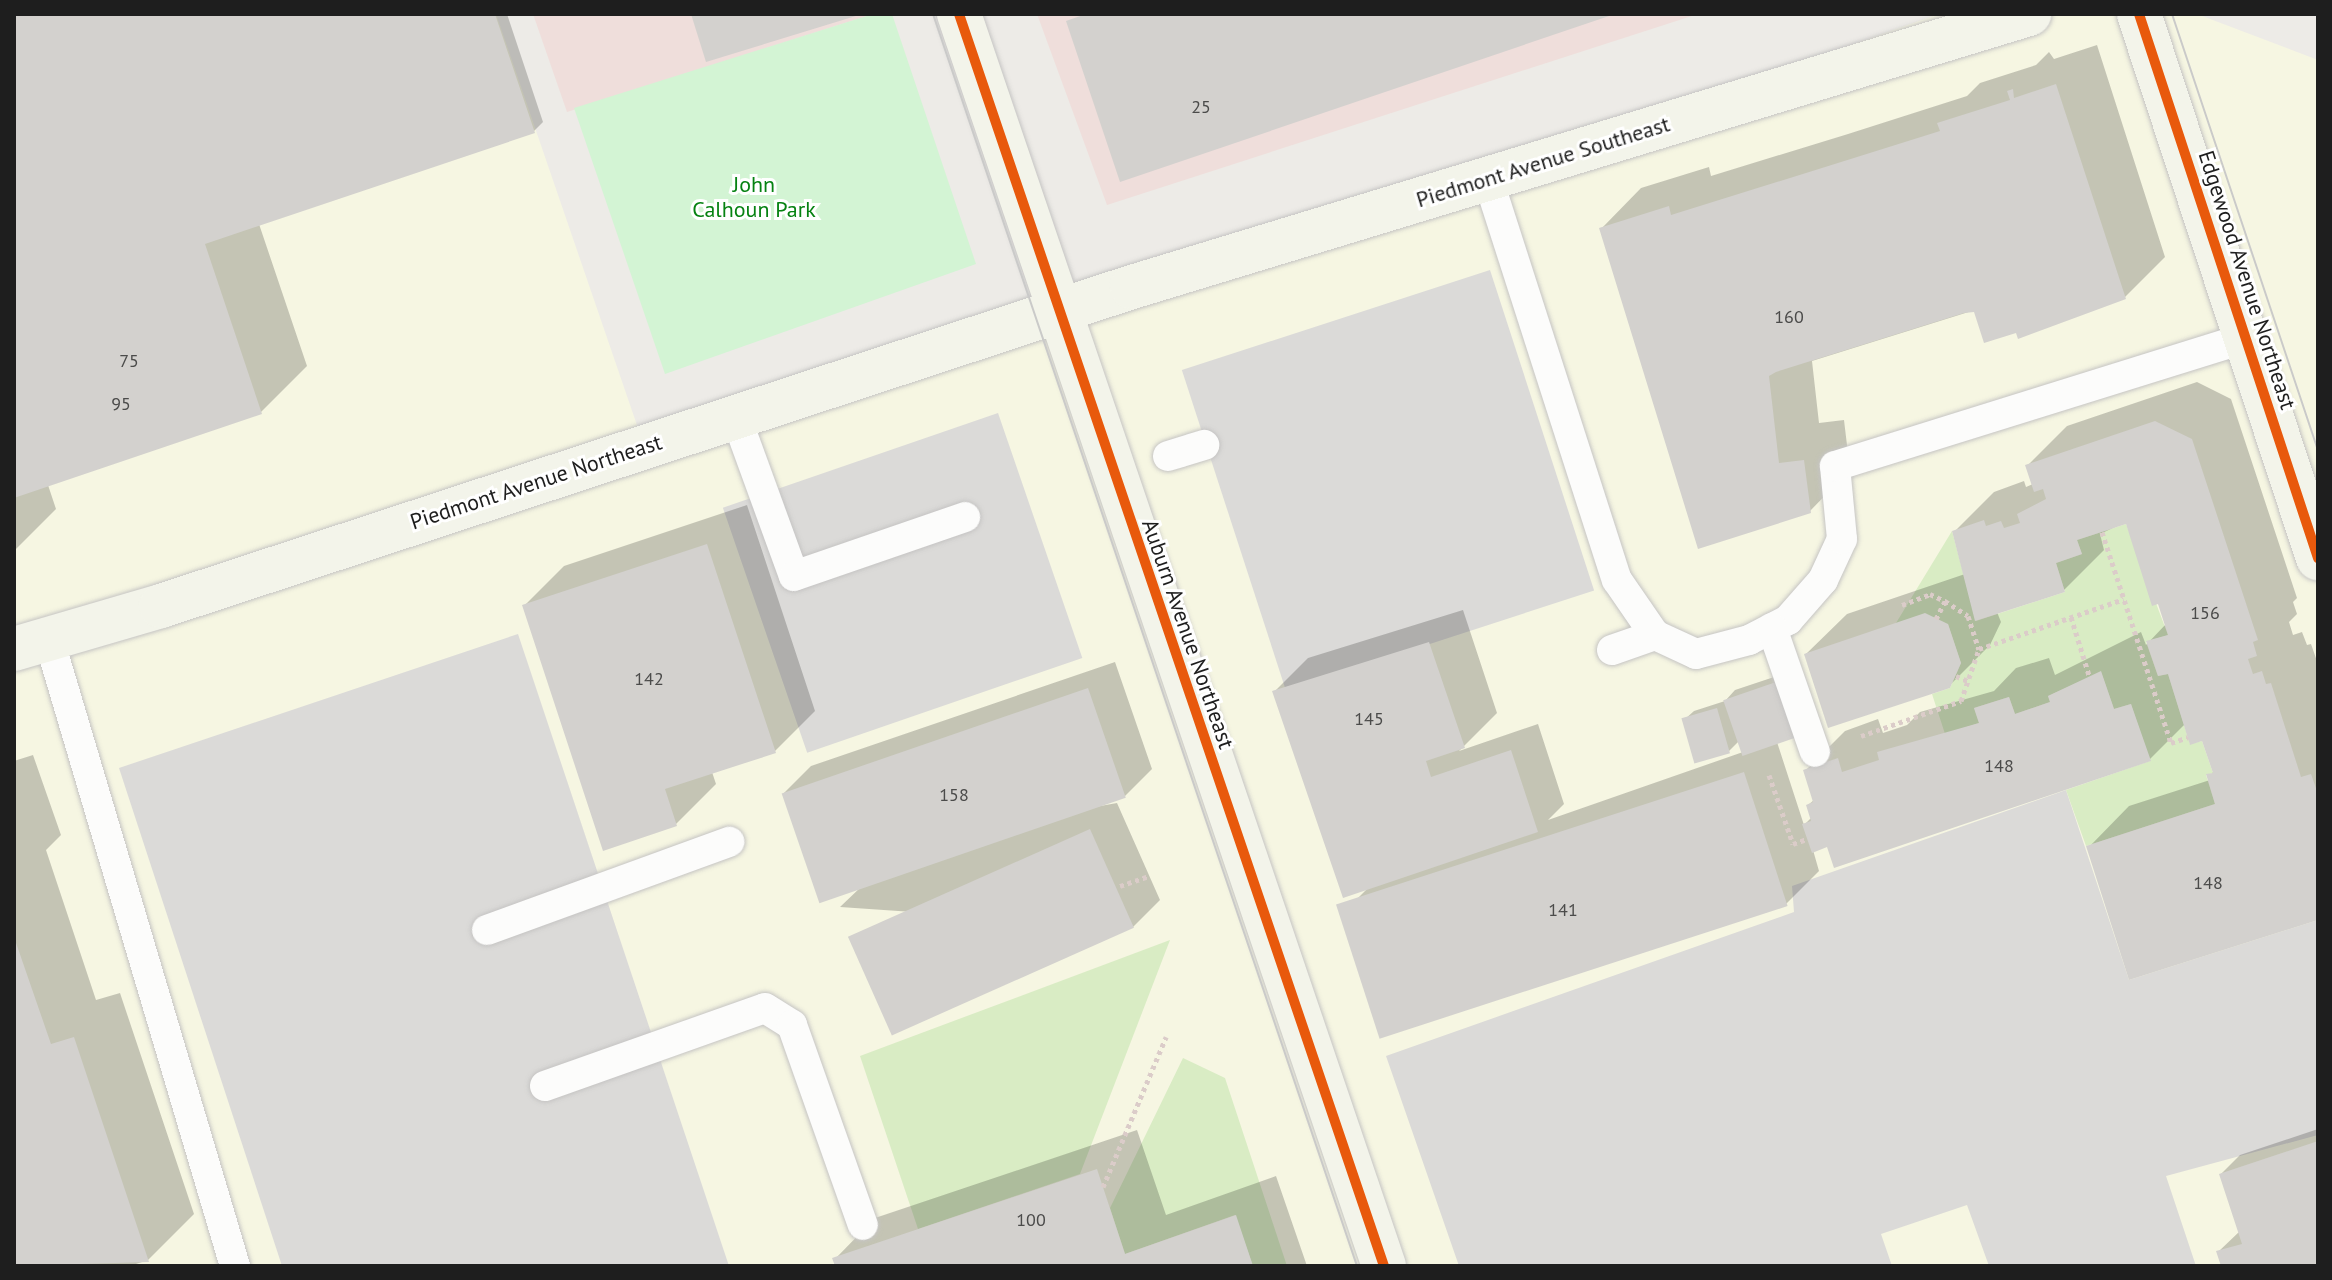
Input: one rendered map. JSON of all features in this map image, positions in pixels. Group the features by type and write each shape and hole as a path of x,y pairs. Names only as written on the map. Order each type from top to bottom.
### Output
{"main road":[{"name":"Auburn Avenue Northeast","path":"959,14 1057,312 1384,1266"},
{"name":"Piedmont Avenue Southeast","path":"1057,312 1488,179 1960,24 2029,14"},
{"name":"Edgewood Avenue Northeast","path":"2139,14 2318,558"},
{"name":"Piedmont Avenue Northeast","path":"31,642 161,606 1057,312"}],"lane":[{"path":"1488,179 1617,580 1655,635 1696,654 1749,640 1788,620 1823,580 1842,539 1835,466 2245,338"},
{"path":"736,417 794,576 965,517"},
{"path":"1168,456 1204,445"},
{"path":"1772,628 1815,752"},
{"path":"1612,650 1655,635"},
{"path":"31,642 235,1266"},
{"path":"487,930 729,842"},
{"path":"545,1086 765,1008 792,1025 863,1225"}],"path":[{"path":"2102,532 2171,743 2188,737"},
{"path":"1902,605 1930,594 1945,601 1968,616 1979,649 1961,701 1936,710"},
{"path":"1979,649 2124,599"},
{"path":"1936,619 1945,601"},
{"path":"2071,617 2089,675"},
{"path":"1956,676 1970,682"},
{"path":"1120,886 1149,876"},
{"path":"1103,1187 1166,1037"}],"shaded area":[{"path":"14,14 496,14 651,466 1939,14 2197,14 2318,60 2318,1266 14,1266"},
{"path":"533,14 873,14 567,112"},
{"path":"1037,14 1698,14 1107,205"},
{"path":"1490,270 1594,591 1286,691 1182,370"},
{"path":"998,413 1082,658 807,753 723,508"},
{"path":"518,634 729,1266 282,1266 119,768"},
{"path":"2066,790 2129,980 2318,920 2318,1135 2166,1176 2196,1266 1989,1266 1967,1205 1881,1234 1892,1266 1459,1266 1386,1056 1794,912 1792,886"}],"green space":[{"name":"John Calhoun Park","path":"873,14 892,14 976,264 665,374 574,108"},
{"path":"2126,524 2168,635 2146,642 2158,676 2168,674 2190,744 2202,741 2213,773 2206,775 2215,804 2086,846 2066,790 2150,761 2131,704 2114,709 2101,672 2048,696 2050,702 2015,714 2009,697 1974,708 1979,723 1945,734 1932,694 1950,688 1961,663 1948,624 1896,623 1952,531 1976,621 2065,592 2056,563 2082,554 2077,540"},
{"path":"1170,940 1080,1174 918,1229 860,1056"},
{"path":"1183,1058 1225,1078 1287,1266 1253,1266 1235,1215 1125,1254 1110,1208"}],"building":[{"path":"14,14 495,14 535,133 205,244 262,414 14,498"},
{"path":"691,14 859,14 859,15 706,62"},
{"path":"1086,14 1612,15 1120,182 1066,21"},
{"path":"2056,84 2126,299 2018,339 2016,333 1984,343 1974,312 1964,313 1769,376 1779,463 1804,460 1811,513 1698,549 1599,228 1669,206 1671,215 1940,131 1937,123 2010,100 2007,91 2013,89 2014,98"},
{"path":"2155,421 2192,439 2258,640 2253,642 2257,656 2248,659 2253,674 2262,671 2266,684 2271,683 2301,777 2311,774 2318,794 2318,920 2129,980 2086,846 2215,804 2206,774 2213,773 2202,741 2190,745 2168,674 2158,676 2146,641 2168,635 2158,604 2152,606 2126,524 2077,540 2082,554 2056,563 2065,592 1975,621 1952,531 1984,520 1986,526 2001,521 2004,528 2020,523 2017,514 2046,499 2043,489 2034,492 2025,465"},
{"path":"707,544 776,753 665,789 677,826 603,851 522,605"},
{"path":"1925,613 1948,624 1961,663 1950,688 1828,728 1804,654"},
{"path":"1429,642 1465,748 1426,761 1431,777 1511,750 1538,832 1343,898 1272,691"},
{"path":"2101,671 2114,709 2131,704 2151,761 1834,868 1827,847 1812,853 1802,824 1811,821 1806,805 1813,802 1803,770 1838,758 1842,772 1879,760 1877,752 1979,723 1974,708 2009,697 2015,714 2050,702 2048,696"},
{"path":"1779,681 1798,737 1742,756 1723,700"},
{"path":"1088,688 1126,798 819,903 782,793"},
{"path":"1717,708 1730,753 1694,763 1681,718"},
{"path":"1744,772 1788,906 1380,1039 1336,905"},
{"path":"1090,829 1134,928 892,1035 848,937"},
{"path":"14,937 51,1044 74,1037 149,1262 14,1266"},
{"path":"2318,1141 2318,1266 2221,1266 2216,1251 2242,1244 2219,1174"},
{"path":"1097,1169 1125,1254 1236,1215 1253,1266 835,1266 832,1258"}],"tram line":[{"path":"933,14 1357,1266"},
{"path":"2172,14 2318,450"}],"cycle path":[{"path":"959,14 1384,1266"},
{"path":"2139,14 2318,558"}]}
